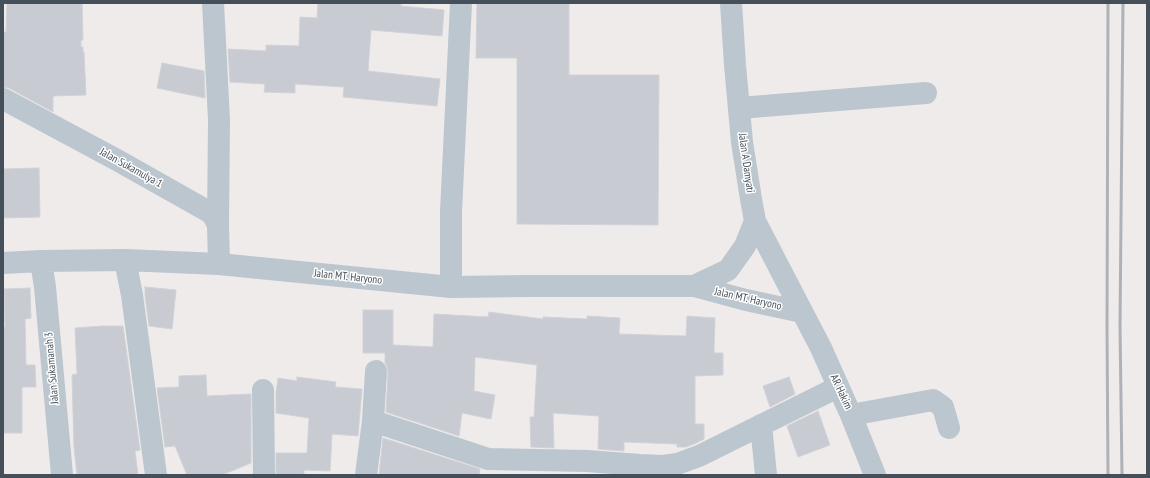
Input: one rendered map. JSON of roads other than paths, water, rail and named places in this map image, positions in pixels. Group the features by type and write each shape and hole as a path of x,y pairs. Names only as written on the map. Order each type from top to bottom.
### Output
{"street":[{"path":"213,3 218,120 219,264"},
{"path":"451,287 451,212 461,3"},
{"name":"Jalan A Damyati","path":"731,3 742,142 755,221 802,312"},
{"path":"739,108 926,92"},
{"name":"Jalan Sukamulya 1","path":"3,99 206,209 216,218 218,225"},
{"name":"Jalan MT. Haryono","path":"694,286 728,270 745,246 755,221"},
{"path":"125,260 132,295 156,475"},
{"name":"Jalan MT. Haryono","path":"3,263 125,260 219,264 451,287 694,286 746,300 802,312"},
{"name":"Jalan Sukamanah 3","path":"41,261 45,287 62,475"},
{"name":"AR Hakim","path":"802,312 851,415 874,475"},
{"path":"366,475 373,421 376,371"},
{"path":"373,421 487,467 587,461 641,470 677,464 699,456 838,387"},
{"path":"263,390 264,475"},
{"path":"851,415 933,400 943,407 948,428"},
{"path":"761,425 766,475"}],"railway":[{"path":"1108,3 1108,475"},
{"path":"1122,475 1120,326 1123,3"}]}
